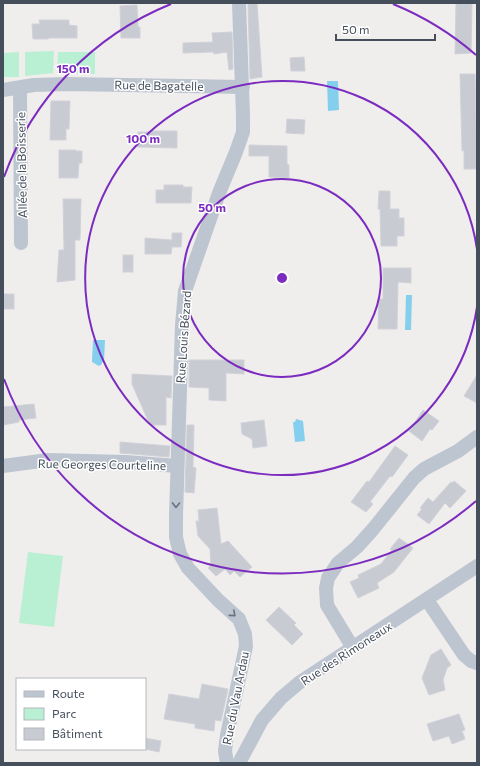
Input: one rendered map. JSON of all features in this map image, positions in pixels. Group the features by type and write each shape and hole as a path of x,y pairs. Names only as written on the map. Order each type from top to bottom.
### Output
{"street":[{"name":"Rue Louis Bézard","path":"177,466 182,325 185,291 219,193 243,132 239,3"},
{"name":"Rue de Bagatelle","path":"3,90 34,85 67,84 242,87"},
{"name":"Allée de la Boisserie","path":"20,88 21,243"},
{"path":"353,648 327,605 326,588 328,578 338,563 357,547 374,528 414,478 424,470 458,451 477,437"},
{"name":"Rue Georges Courteline","path":"3,466 48,460 126,462 177,466"},
{"name":"Rue du Vau Ardau","path":"177,466 176,537 180,554 188,568 218,600 239,619 245,634 246,646 225,744 227,763"},
{"name":"Rue des Rimoneaux","path":"239,763 262,720 281,698 317,669 353,648 477,566"},
{"path":"427,600 464,655 471,661 477,663"}],"green space":[{"path":"54,51 53,73 25,76 25,52"},
{"path":"19,52 19,77 3,77 3,53"},
{"path":"58,52 95,52 95,74 57,73"},
{"path":"28,552 63,556 54,627 19,623"}],"water":[{"path":"327,81 338,81 339,110 328,111"},
{"path":"406,295 412,295 411,330 405,330"},
{"path":"93,340 105,340 104,362 102,362 99,366 92,362"},
{"path":"296,419 303,421 305,441 295,442 293,422 295,422"}],"building":[{"path":"248,3 257,3 262,77 250,79"},
{"path":"456,3 472,3 471,53 455,54"},
{"path":"137,5 140,38 121,38 120,6"},
{"path":"39,20 69,20 69,25 77,26 77,38 33,39 32,24 40,24"},
{"path":"232,32 233,69 229,70 227,52 214,54 213,52 183,53 183,43 213,42 212,33"},
{"path":"304,57 305,71 291,71 290,58"},
{"path":"460,74 475,74 477,169 464,169 464,150 462,151"},
{"path":"51,101 70,101 69,129 66,129 66,140 50,140"},
{"path":"287,119 305,120 304,134 286,133"},
{"path":"177,131 177,148 137,147 138,132"},
{"path":"249,145 287,146 289,178 269,177 269,156 249,156"},
{"path":"59,150 82,151 82,163 79,163 78,178 59,178"},
{"path":"164,185 183,185 183,187 192,187 191,203 156,203 156,190 164,190"},
{"path":"379,191 390,191 390,209 399,209 399,218 404,218 404,236 397,236 397,246 381,246 380,209 378,209"},
{"path":"63,199 81,199 80,240 75,240 75,280 57,282 59,250 64,250"},
{"path":"172,233 182,233 181,247 172,247 171,254 145,254 145,238 172,240"},
{"path":"123,255 133,255 133,272 123,272"},
{"path":"383,268 411,268 411,283 398,282 397,329 378,329 379,299 383,299"},
{"path":"3,294 14,294 14,309 3,309"},
{"path":"189,360 244,360 244,374 226,373 226,401 209,400 209,388 189,387"},
{"path":"132,374 172,376 171,398 166,397 166,425 150,425 132,384"},
{"path":"477,375 477,403 464,396"},
{"path":"34,404 36,418 19,420 19,422 3,425 3,407"},
{"path":"423,410 439,421 432,430 430,429 422,441 409,431"},
{"path":"264,420 267,446 253,448 252,439 242,434 241,423"},
{"path":"187,425 194,425 193,467 196,468 194,493 185,492"},
{"path":"120,442 170,446 169,457 120,453"},
{"path":"395,446 408,455 392,477 390,476 370,502 373,504 366,512 351,502 367,481 369,482"},
{"path":"454,481 466,491 450,508 445,503 429,524 417,515 422,509 420,508 428,498 433,502 451,482 452,483"},
{"path":"217,508 221,544 228,541 252,567 240,577 234,571 230,575 225,569 216,576 208,568 211,565 210,549 198,536 196,521 199,521 198,510"},
{"path":"399,538 413,548 394,572 377,583 379,588 358,598 350,582 359,578 358,575 381,564"},
{"path":"279,607 296,623 294,625 303,634 292,645 266,620"},
{"path":"441,649 451,665 447,668 443,680 445,690 429,695 422,678 431,655"},
{"path":"202,684 228,689 221,721 215,720 214,731 195,728 195,724 164,719 169,694 199,699"},
{"path":"459,714 465,730 462,731 465,739 452,744 449,736 433,741 427,724"},
{"path":"146,738 161,741 159,752 146,749"}]}
